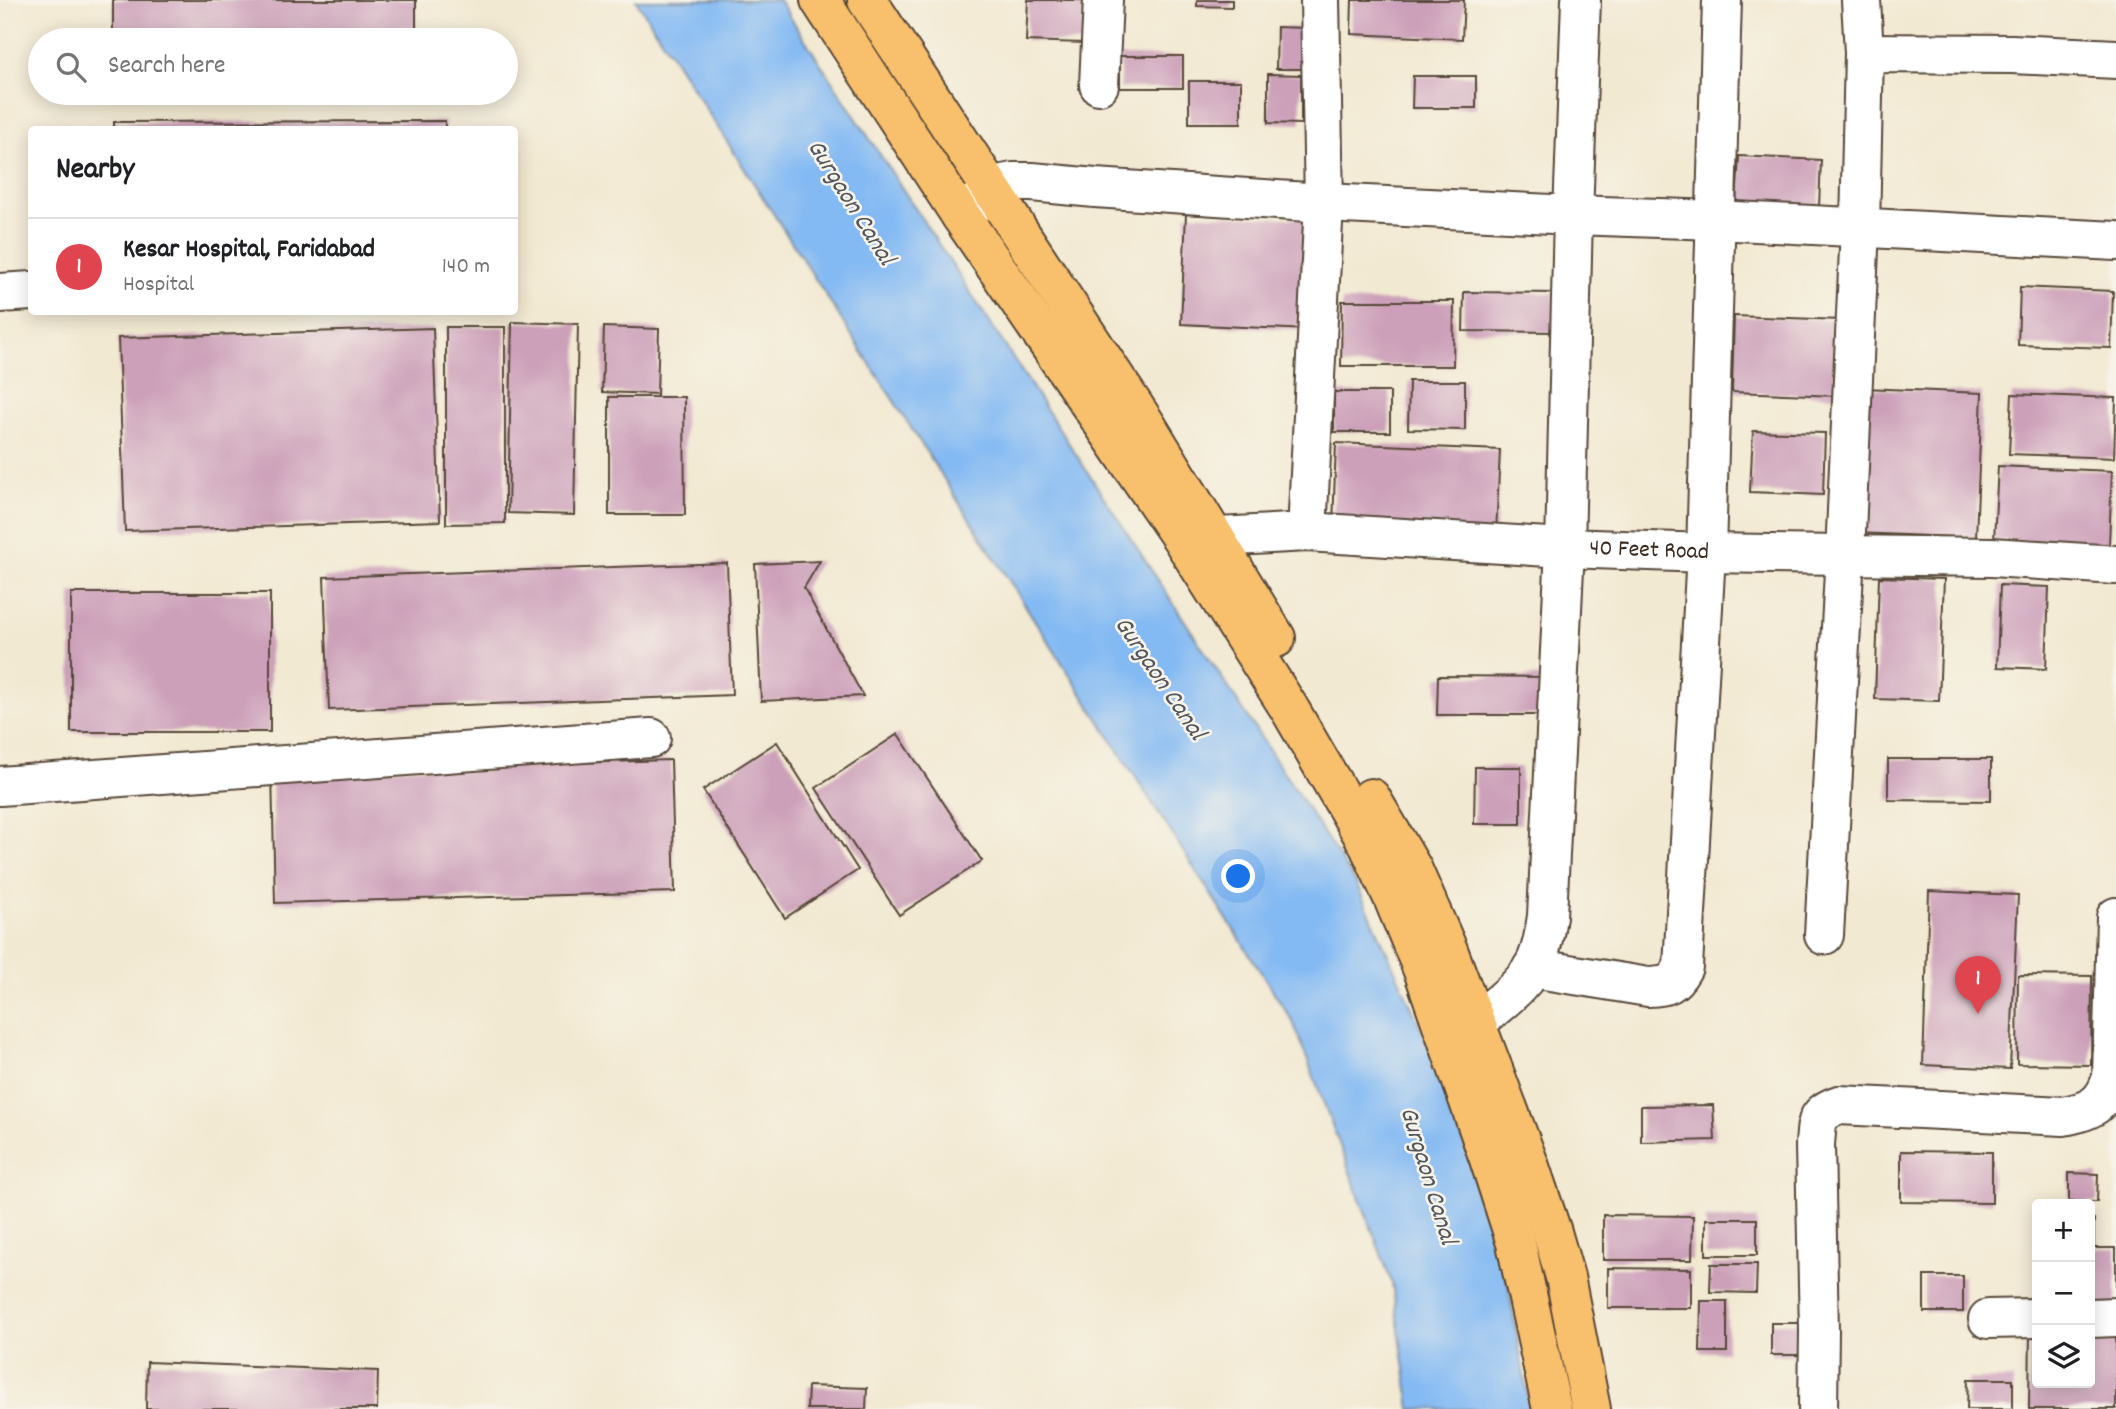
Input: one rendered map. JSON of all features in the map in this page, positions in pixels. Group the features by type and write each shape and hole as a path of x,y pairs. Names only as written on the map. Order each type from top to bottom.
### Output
{"main road":[{"path":"820,0 961,216 1198,538 1412,868 1448,950 1530,1164 1565,1277 1591,1409"},
{"path":"867,0 1138,412 1198,538 1274,684 1368,845 1424,973 1512,1231 1552,1409"}],"street":[{"path":"1099,85 1103,0"},
{"path":"1307,532 1324,203 1320,0"},
{"path":"1476,1023 1526,978 1537,961 1547,916 1566,548 1573,215 1581,0"},
{"path":"1532,968 1648,987 1666,986 1677,979 1683,967 1706,553 1722,0"},
{"path":"1824,936 1860,227 1864,53 1861,0"},
{"path":"1864,53 2012,54 2116,59"},
{"path":"961,216 1003,184 1032,182 1324,203 2116,241"},
{"path":"0,293 28,291"},
{"name":"40 Feet Road","path":"1198,538 1307,532 1566,548 1992,557 2116,565"},
{"path":"0,786 652,738"},
{"path":"1818,1409 1815,1144 1818,1120 1824,1110 1839,1105 2063,1116 2077,1114 2096,1105 2107,1093 2112,1077 2116,917"},
{"path":"2095,1318 2116,1317"},
{"path":"1988,1319 2032,1318"}],"water":[{"name":"Gurgaon Canal","path":"636,0 779,0 1356,883 1446,1084 1508,1285 1530,1409 1411,1409 1392,1283 1293,1022"}],"building":[{"path":"113,0 416,0 416,28 113,28"},
{"path":"1028,0 1085,0 1083,43 1026,41"},
{"path":"1197,0 1232,0 1232,7 1197,6"},
{"path":"1352,0 1464,0 1462,39 1351,34"},
{"path":"1277,27 1306,28 1306,69 1276,69"},
{"path":"1120,56 1183,56 1183,88 1120,88"},
{"path":"1268,74 1301,75 1301,124 1268,123"},
{"path":"1413,76 1476,76 1476,108 1412,108"},
{"path":"1189,81 1241,81 1241,123 1189,123"},
{"path":"445,121 445,126 114,126 114,122"},
{"path":"1739,156 1821,160 1819,207 1736,204"},
{"path":"1186,214 1312,219 1308,330 1181,324"},
{"path":"2020,287 2113,291 2111,348 2018,345"},
{"path":"1464,292 1554,293 1554,332 1463,331"},
{"path":"1342,301 1454,301 1453,366 1341,366"},
{"path":"1734,316 1841,320 1839,396 1732,392"},
{"path":"512,322 578,324 574,515 508,513"},
{"path":"446,327 505,327 505,523 446,524"},
{"path":"604,327 659,329 657,394 602,392"},
{"path":"433,328 440,521 125,531 118,338"},
{"path":"1409,381 1465,381 1465,430 1408,429"},
{"path":"1864,388 1982,393 1976,538 1858,533"},
{"path":"1334,392 1390,392 1390,432 1334,432"},
{"path":"2012,394 2116,398 2114,458 2009,454"},
{"path":"609,397 684,397 685,515 609,515"},
{"path":"1753,431 1825,433 1823,495 1750,492"},
{"path":"1336,443 1500,450 1496,534 1333,527"},
{"path":"1998,466 2112,471 2109,545 1994,540"},
{"path":"820,561 804,588 863,696 761,701 755,564"},
{"path":"727,563 732,695 329,710 324,577"},
{"path":"1879,577 1944,579 1939,701 1875,699"},
{"path":"2000,585 2049,587 2046,669 1997,667"},
{"path":"71,593 270,593 270,732 71,732"},
{"path":"1438,676 1557,677 1557,715 1437,715"},
{"path":"898,734 982,861 899,915 816,788"},
{"path":"777,742 858,870 785,918 703,790"},
{"path":"1888,759 1991,759 1991,801 1888,800"},
{"path":"671,760 675,892 275,903 272,772"},
{"path":"1475,767 1521,767 1521,824 1474,824"},
{"path":"1929,891 2018,895 2010,1069 1923,1065"},
{"path":"2018,975 2092,976 2091,1065 2017,1064"},
{"path":"1713,1105 1715,1140 1641,1142 1641,1106"},
{"path":"1901,1151 1992,1152 1992,1203 1901,1202"},
{"path":"2069,1173 2098,1174 2097,1202 2095,1199 2069,1199"},
{"path":"1603,1215 1693,1216 1692,1260 1603,1260"},
{"path":"1706,1219 1757,1219 1757,1255 1706,1255"},
{"path":"2095,1248 2116,1248 2116,1310 2095,1310"},
{"path":"1711,1264 1757,1264 1756,1293 1710,1292"},
{"path":"1608,1268 1691,1269 1691,1308 1608,1308"},
{"path":"1924,1276 1963,1276 1963,1312 1924,1312"},
{"path":"1701,1301 1727,1301 1727,1352 1700,1352"},
{"path":"1771,1323 1803,1323 1803,1355 1771,1355"},
{"path":"2030,1326 2032,1388 2095,1388 2095,1327 2116,1327 2116,1409 2029,1409"},
{"path":"147,1362 378,1371 377,1409 146,1409"},
{"path":"1968,1379 2013,1379 2013,1409 1967,1409"},
{"path":"808,1386 867,1388 866,1409 807,1409"}],"place":[{"name":"Kesar Hospital, Faridabad","path":"1978,1014"}]}
